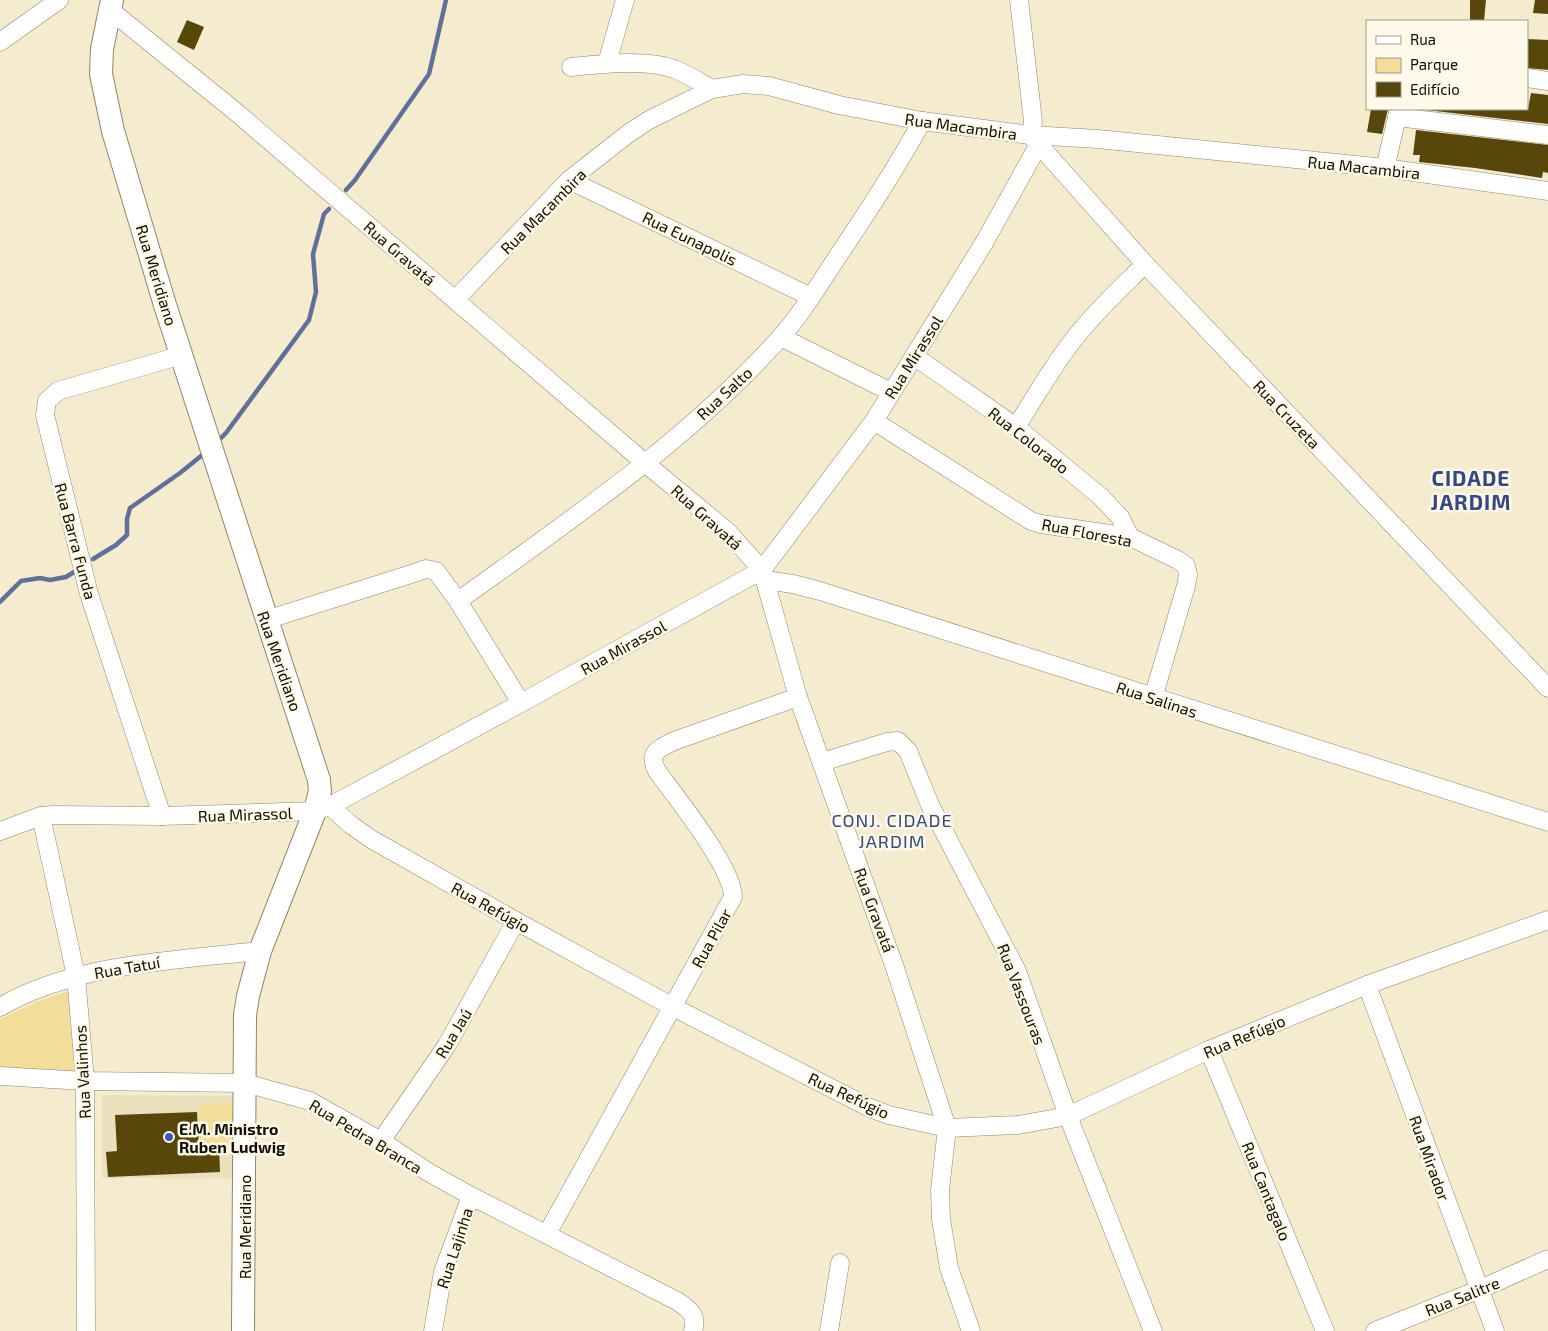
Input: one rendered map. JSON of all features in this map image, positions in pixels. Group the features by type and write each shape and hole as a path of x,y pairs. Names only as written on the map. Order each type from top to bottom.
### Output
{"street":[{"path":"0,42 59,0"},
{"path":"607,63 624,0"},
{"path":"1019,0 1035,140"},
{"name":"Rua Gravatá","path":"111,5 728,532 763,575 798,697 895,968 947,1128 940,1190 941,1219 949,1268 971,1331"},
{"name":"Rua Meridiano","path":"111,5 102,49 101,74 113,131 266,620 316,766 323,809 260,951 245,1015 243,1331"},
{"path":"571,67 607,63 662,66 676,70 712,88"},
{"path":"1528,78 1548,81"},
{"name":"Rua Macambira","path":"455,300 569,180 629,133 649,120 712,88 743,84 769,86 839,105 1035,140 1098,139 1385,168 1548,191"},
{"path":"1385,168 1398,113 1548,135"},
{"name":"Rua Salto","path":"458,601 605,495 736,384 781,337 811,297 884,187 922,121"},
{"name":"Rua Cruzeta","path":"1035,140 1145,264 1548,688"},
{"name":"Rua Mirassol","path":"0,831 41,816 162,816 323,809 763,575 874,421 984,243 1035,140"},
{"name":"Rua Eunapolis","path":"569,180 811,297"},
{"path":"1016,427 1069,345 1091,319 1145,264"},
{"path":"781,337 891,392"},
{"name":"Rua Barra Funda","path":"162,816 89,594 45,415 47,401 50,396 58,391 182,355"},
{"name":"Rua Colorado","path":"914,356 1016,427 1100,496 1120,517 1130,537"},
{"name":"Rua Floresta","path":"874,421 1031,521 1130,537 1178,560 1186,566 1188,575 1186,586 1153,698"},
{"path":"266,620 426,570 436,571 458,601 521,703"},
{"name":"Rua Salinas","path":"763,575 1548,822"},
{"name":"Rua Pilar","path":"547,1234 733,897 730,878 715,853 657,771 652,757 662,747 674,741 798,697"},
{"name":"Rua Vassouras","path":"822,762 887,742 898,741 904,746 913,761 930,805 1017,971 1068,1116 1153,1331"},
{"name":"Rua Refúgio","path":"323,809 371,839 673,1007 870,1108 889,1115 947,1128 1018,1125 1068,1116 1209,1050 1367,985 1548,920"},
{"name":"Rua Valinhos","path":"41,816 76,976 85,1081 86,1331"},
{"name":"Rua Jaú","path":"381,1141 447,1046 516,921"},
{"name":"Rua Tatuí","path":"0,1007 41,988 76,976 156,962 260,951"},
{"name":"Rua Mirador","path":"1367,985 1478,1290 1495,1331"},
{"name":"Rua Cantagalo","path":"1209,1050 1325,1331"},
{"name":"Rua Pedra Branca","path":"0,1076 85,1081 245,1082 310,1101 381,1141 428,1172 470,1196 676,1302 693,1313 694,1325"},
{"name":"Rua Lajinha","path":"434,1331 443,1272 470,1196"},
{"name":"Rua Salitre","path":"1375,1331 1478,1290 1548,1259"},
{"path":"829,1331 840,1263"}],"shaded area":[{"name":"E.M. Ministro Ruben Ludwig","path":"102,1095 237,1096 237,1179 102,1178"}],"green space":[{"path":"74,989 82,1074 0,1069 0,1019 36,1002"},
{"path":"233,1102 235,1142 200,1144 198,1104"}],"building":[{"path":"1470,0 1486,0 1484,20 1470,20"},
{"path":"1535,0 1548,0 1548,14 1533,13"},
{"path":"187,20 204,27 194,50 177,42"},
{"path":"1528,39 1548,40 1548,70 1528,68"},
{"path":"1531,93 1548,95 1548,124 1427,110 1528,110"},
{"path":"1371,110 1388,110 1382,134 1367,132"},
{"path":"1416,130 1548,145 1548,173 1543,172 1542,178 1419,162 1420,155 1413,155"},
{"path":"197,1112 199,1148 219,1147 220,1172 108,1177 106,1152 117,1151 115,1115"}],"waterway":[{"path":"346,190 355,180 429,74 446,0"},
{"path":"217,442 226,433 309,320 316,292 313,254 324,214 329,209"},
{"path":"93,559 116,545 127,535 127,519 130,508 206,452"},
{"path":"0,602 21,581 40,578 50,580 66,577 74,572"}],"place":[{"name":"E.M. Ministro Ruben Ludwig","path":"169,1137"}],"district":[{"name":"CIDADE JARDIM","path":"1471,489"},
{"name":"CONJ. CIDADE JARDIM","path":"892,830"}]}
